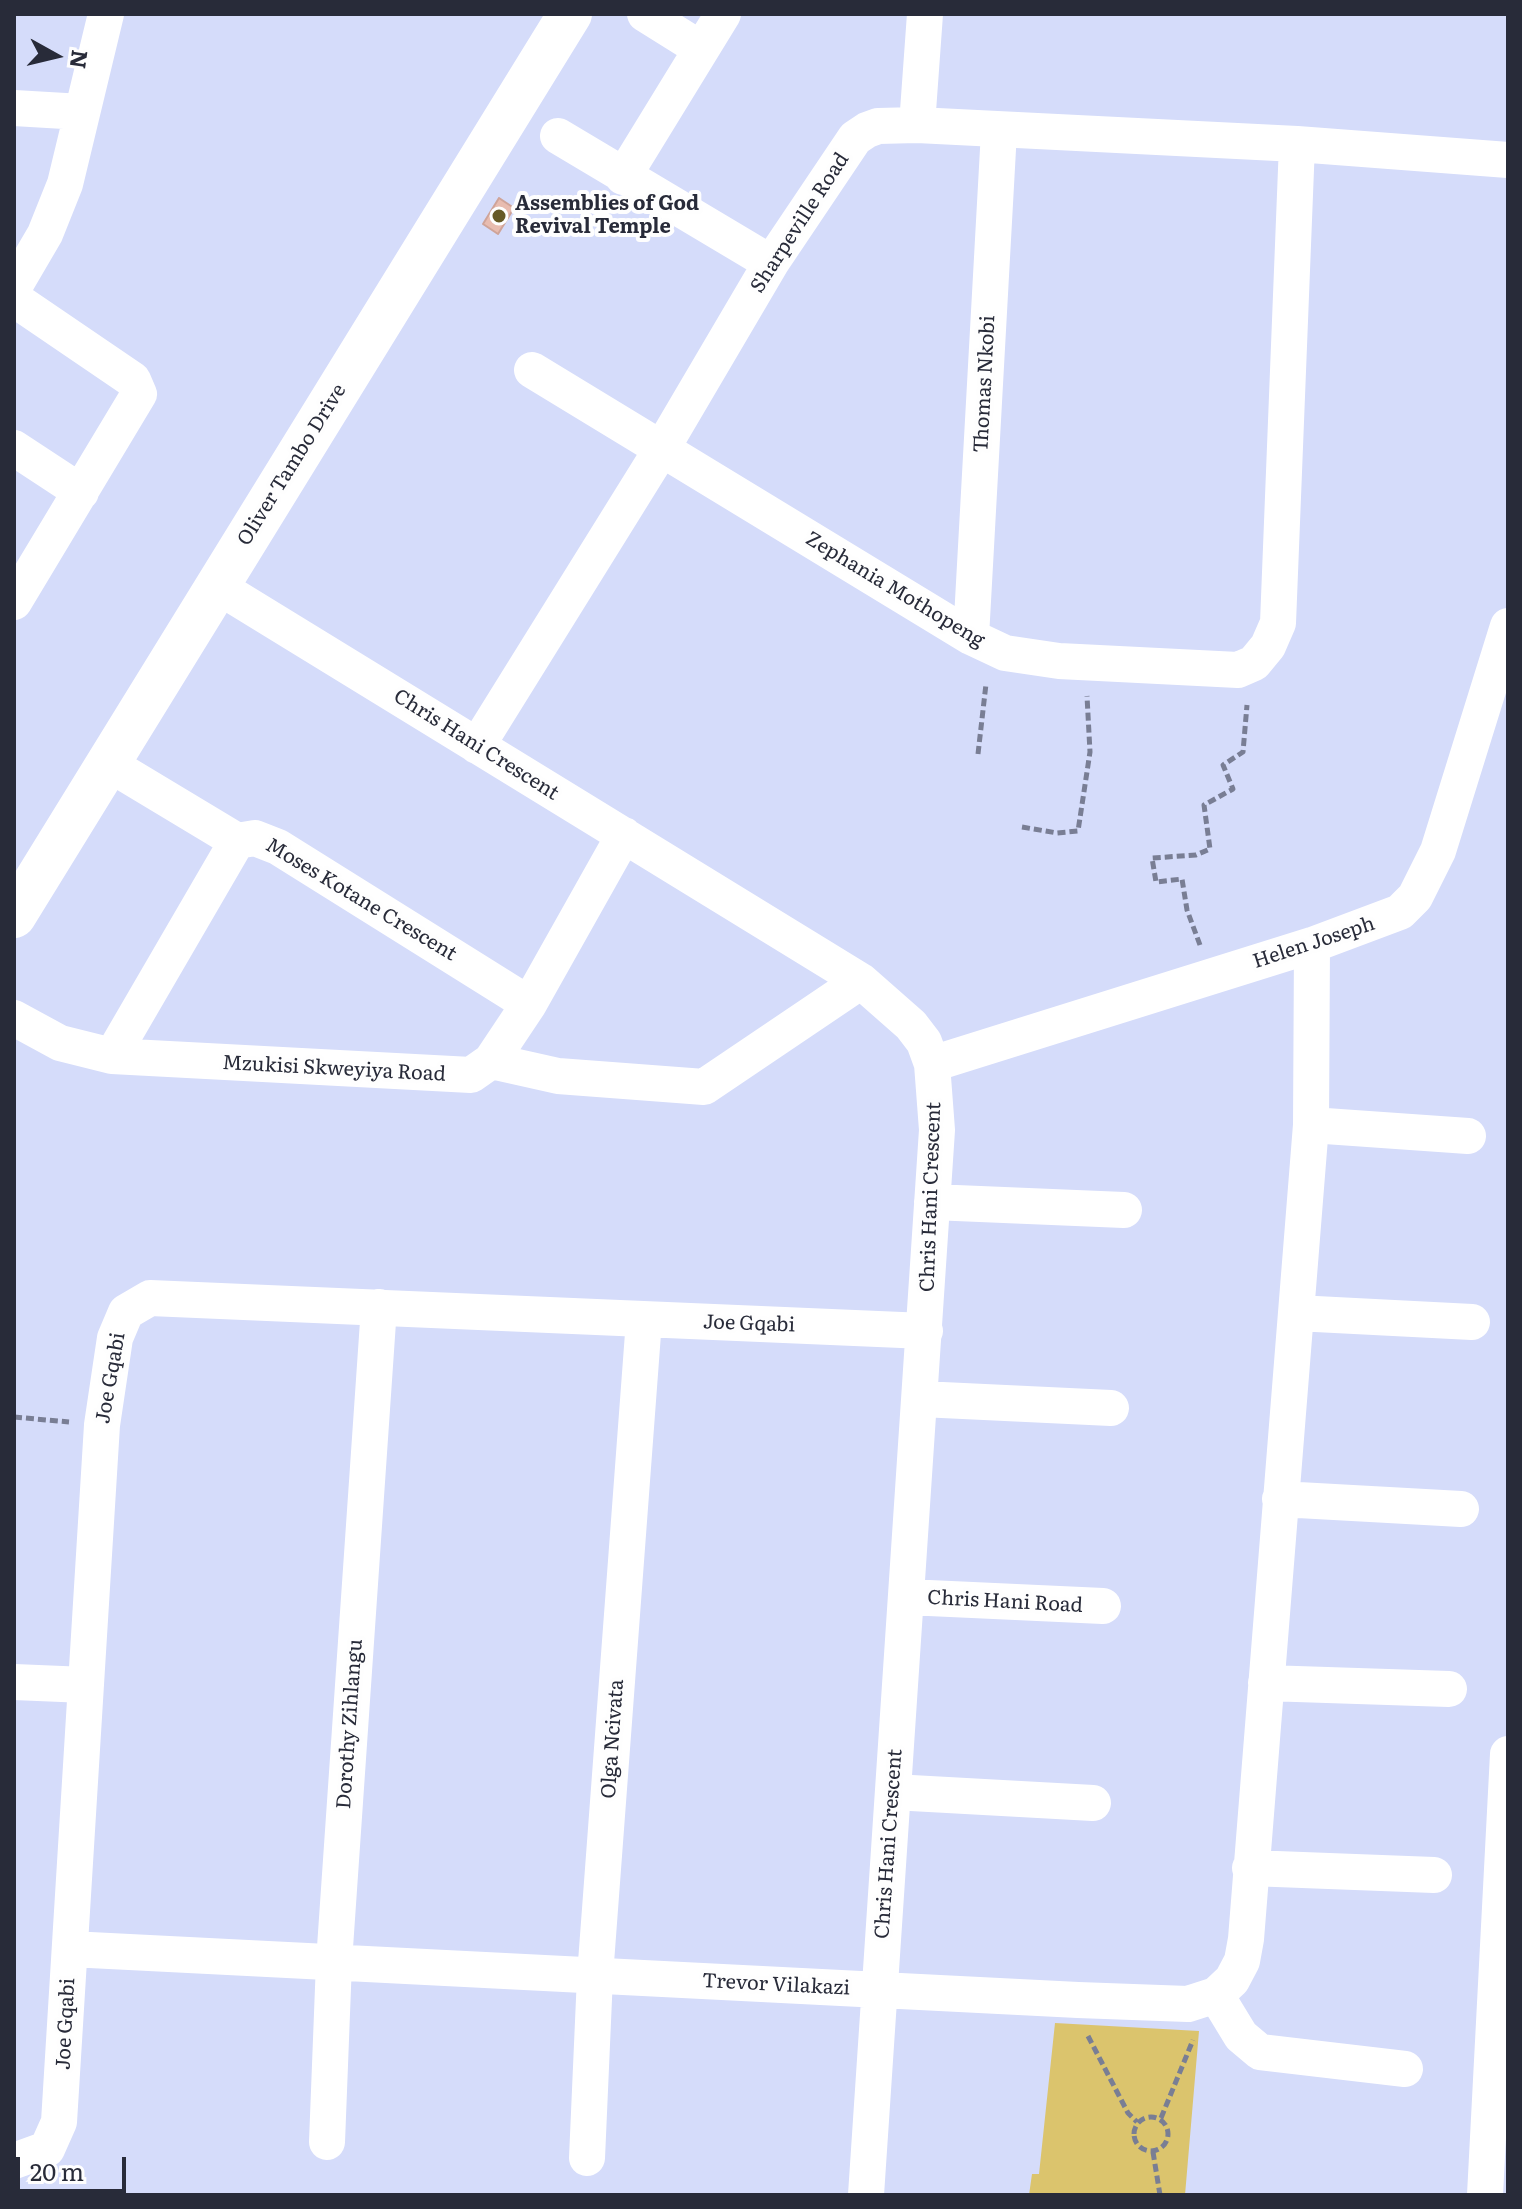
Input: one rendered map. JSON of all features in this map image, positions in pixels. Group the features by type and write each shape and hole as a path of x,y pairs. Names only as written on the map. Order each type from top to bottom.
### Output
{"street":[{"path":"14,287 45,234 65,184 106,14"},
{"name":"Oliver Tambo Drive","path":"15,913 570,14"},
{"path":"645,14 701,49"},
{"path":"623,177 723,14"},
{"path":"917,125 922,15"},
{"path":"14,108 82,112"},
{"name":"Sharpeville Road","path":"477,746 661,450 771,263 855,138 878,126 917,125 1297,144 1508,160"},
{"name":"Thomas Nkobi","path":"983,643 999,131"},
{"path":"558,136 771,263"},
{"path":"1238,670 1254,663 1268,646 1278,623 1297,144"},
{"path":"14,299 133,380 138,388 138,398 14,602"},
{"name":"Zephania Mothopeng","path":"532,370 983,643 1032,659 1238,670"},
{"path":"14,448 81,492"},
{"name":"Chris Hani Crescent","path":"217,586 861,981 911,1025 924,1042 932,1064 937,1130 866,2195"},
{"name":"Helen Joseph","path":"932,1064 1312,945 1400,912 1415,897 1438,851 1496,713 1508,626"},
{"path":"109,764 237,841"},
{"path":"624,835 529,1004 491,1061 558,1076 704,1087 861,981"},
{"name":"Moses Kotane Crescent","path":"112,1056 237,841 255,838 278,847 529,1004"},
{"path":"1312,945 1311,1125 1242,1961 1232,1980 1207,1999 1260,2052 1405,2069"},
{"name":"Mzukisi Skweyiya Road","path":"14,1018 60,1043 112,1056 460,1077 476,1074 491,1061"},
{"path":"1311,1125 1468,1136"},
{"path":"932,1202 1124,1210"},
{"name":"Joe Gqabi","path":"14,2161 47,2149 59,2122 102,1425 120,1323 126,1312 150,1298 925,1331"},
{"name":"Dorothy Zihlangu","path":"327,2142 334,1962 379,1307"},
{"path":"1296,1313 1472,1322"},
{"name":"Olga Ncivata","path":"587,2158 595,1976 644,1320"},
{"path":"921,1399 1111,1408"},
{"path":"1280,1499 1461,1509"},
{"name":"Chris Hani Road","path":"907,1597 1103,1606"},
{"path":"14,1682 86,1685"},
{"path":"1266,1683 1449,1689"},
{"path":"1485,2195 1508,1754"},
{"path":"893,1792 1093,1803"},
{"path":"1250,1868 1434,1875"},
{"name":"Trevor Vilakazi","path":"70,1949 1078,2000 1207,1999"}],"path":[{"path":"978,754 983,704 983,643"},
{"path":"1022,827 1057,833 1078,831 1090,752 1087,663"},
{"path":"1211,976 1187,910 1182,879 1156,882 1152,858 1196,855 1210,849 1204,805 1233,789 1223,765 1243,752 1247,728 1247,699 1238,670"},
{"path":"14,1417 102,1425"},
{"path":"1161,2118 1207,1999"},
{"path":"1078,2000 1084,2027 1128,2113 1137,2122"},
{"path":"1148,2115 1161,2118 1169,2130 1165,2145 1153,2152 1139,2148 1132,2136 1137,2122 1148,2115"},
{"path":"1153,2152 1160,2195"}],"shaded area":[{"path":"1055,2023 1199,2031 1185,2195 1029,2195 1032,2174 1039,2174"}],"building":[{"name":"Assemblies of God Revival Temple","path":"499,198 514,208 498,234 483,224"}],"place":[{"name":"Assemblies of God Revival Temple","path":"499,216"}]}
